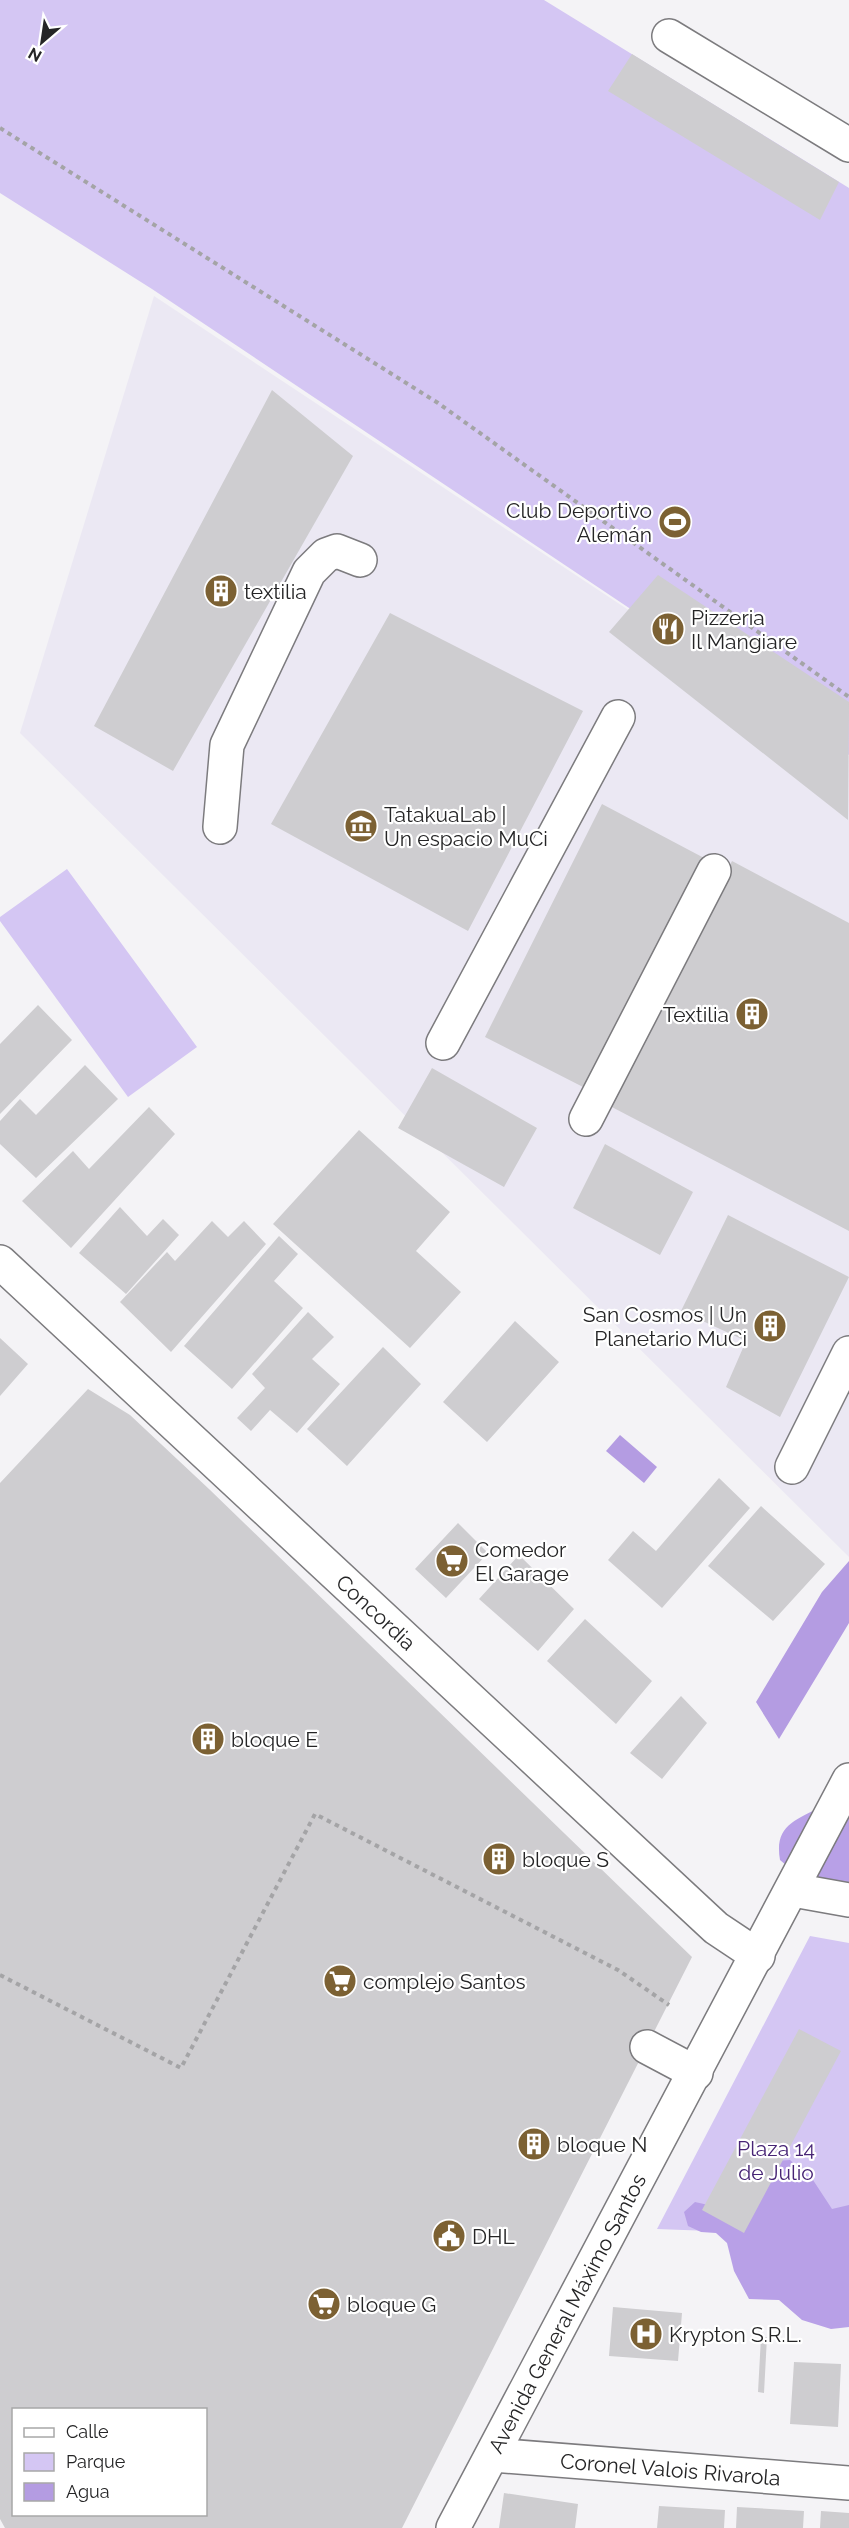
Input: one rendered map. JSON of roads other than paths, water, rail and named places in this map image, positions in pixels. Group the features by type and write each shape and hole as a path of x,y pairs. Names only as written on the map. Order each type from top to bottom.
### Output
{"street":[{"path":"669,36 849,145"},
{"path":"220,827 227,745 309,572 326,555 337,551 360,560"},
{"path":"442,1043 618,717"},
{"path":"586,1119 714,871"},
{"name":"Concordia","path":"0,1262 708,1920 758,1956"},
{"path":"792,1467 849,1353"},
{"name":"Avenida General Máximo Santos","path":"453,2528 793,1890 849,1780"},
{"path":"793,1890 849,1900"},
{"path":"647,2047 696,2073"},
{"name":"Coronel Valois Rivarola","path":"493,2455 849,2483"}],"water":[{"path":"620,1435 657,1467 644,1483 606,1451"},
{"path":"849,1561 849,1623 779,1739 756,1702 822,1592"}],"place":[{"name":"Club Deportivo Alemán","path":"675,522"},
{"name":"textilia","path":"221,591"},
{"name":"Pizzeria Il Mangiare","path":"668,629"},
{"name":"TatakuaLab | Un espacio MuCi","path":"361,826"},
{"name":"Textilia","path":"752,1014"},
{"name":"San Cosmos | Un Planetario MuCi","path":"770,1326"},
{"name":"Comedor El Garage","path":"452,1561"},
{"name":"bloque E","path":"208,1739"},
{"name":"bloque S","path":"499,1859"},
{"name":"complejo Santos","path":"340,1981"},
{"name":"bloque N","path":"534,2144"},
{"name":"DHL","path":"449,2236"},
{"name":"bloque G","path":"324,2304"},
{"name":"Krypton S.R.L.","path":"646,2334"}],"park label":[{"name":"Plaza 14 de Julio","path":"776,2160"}]}
